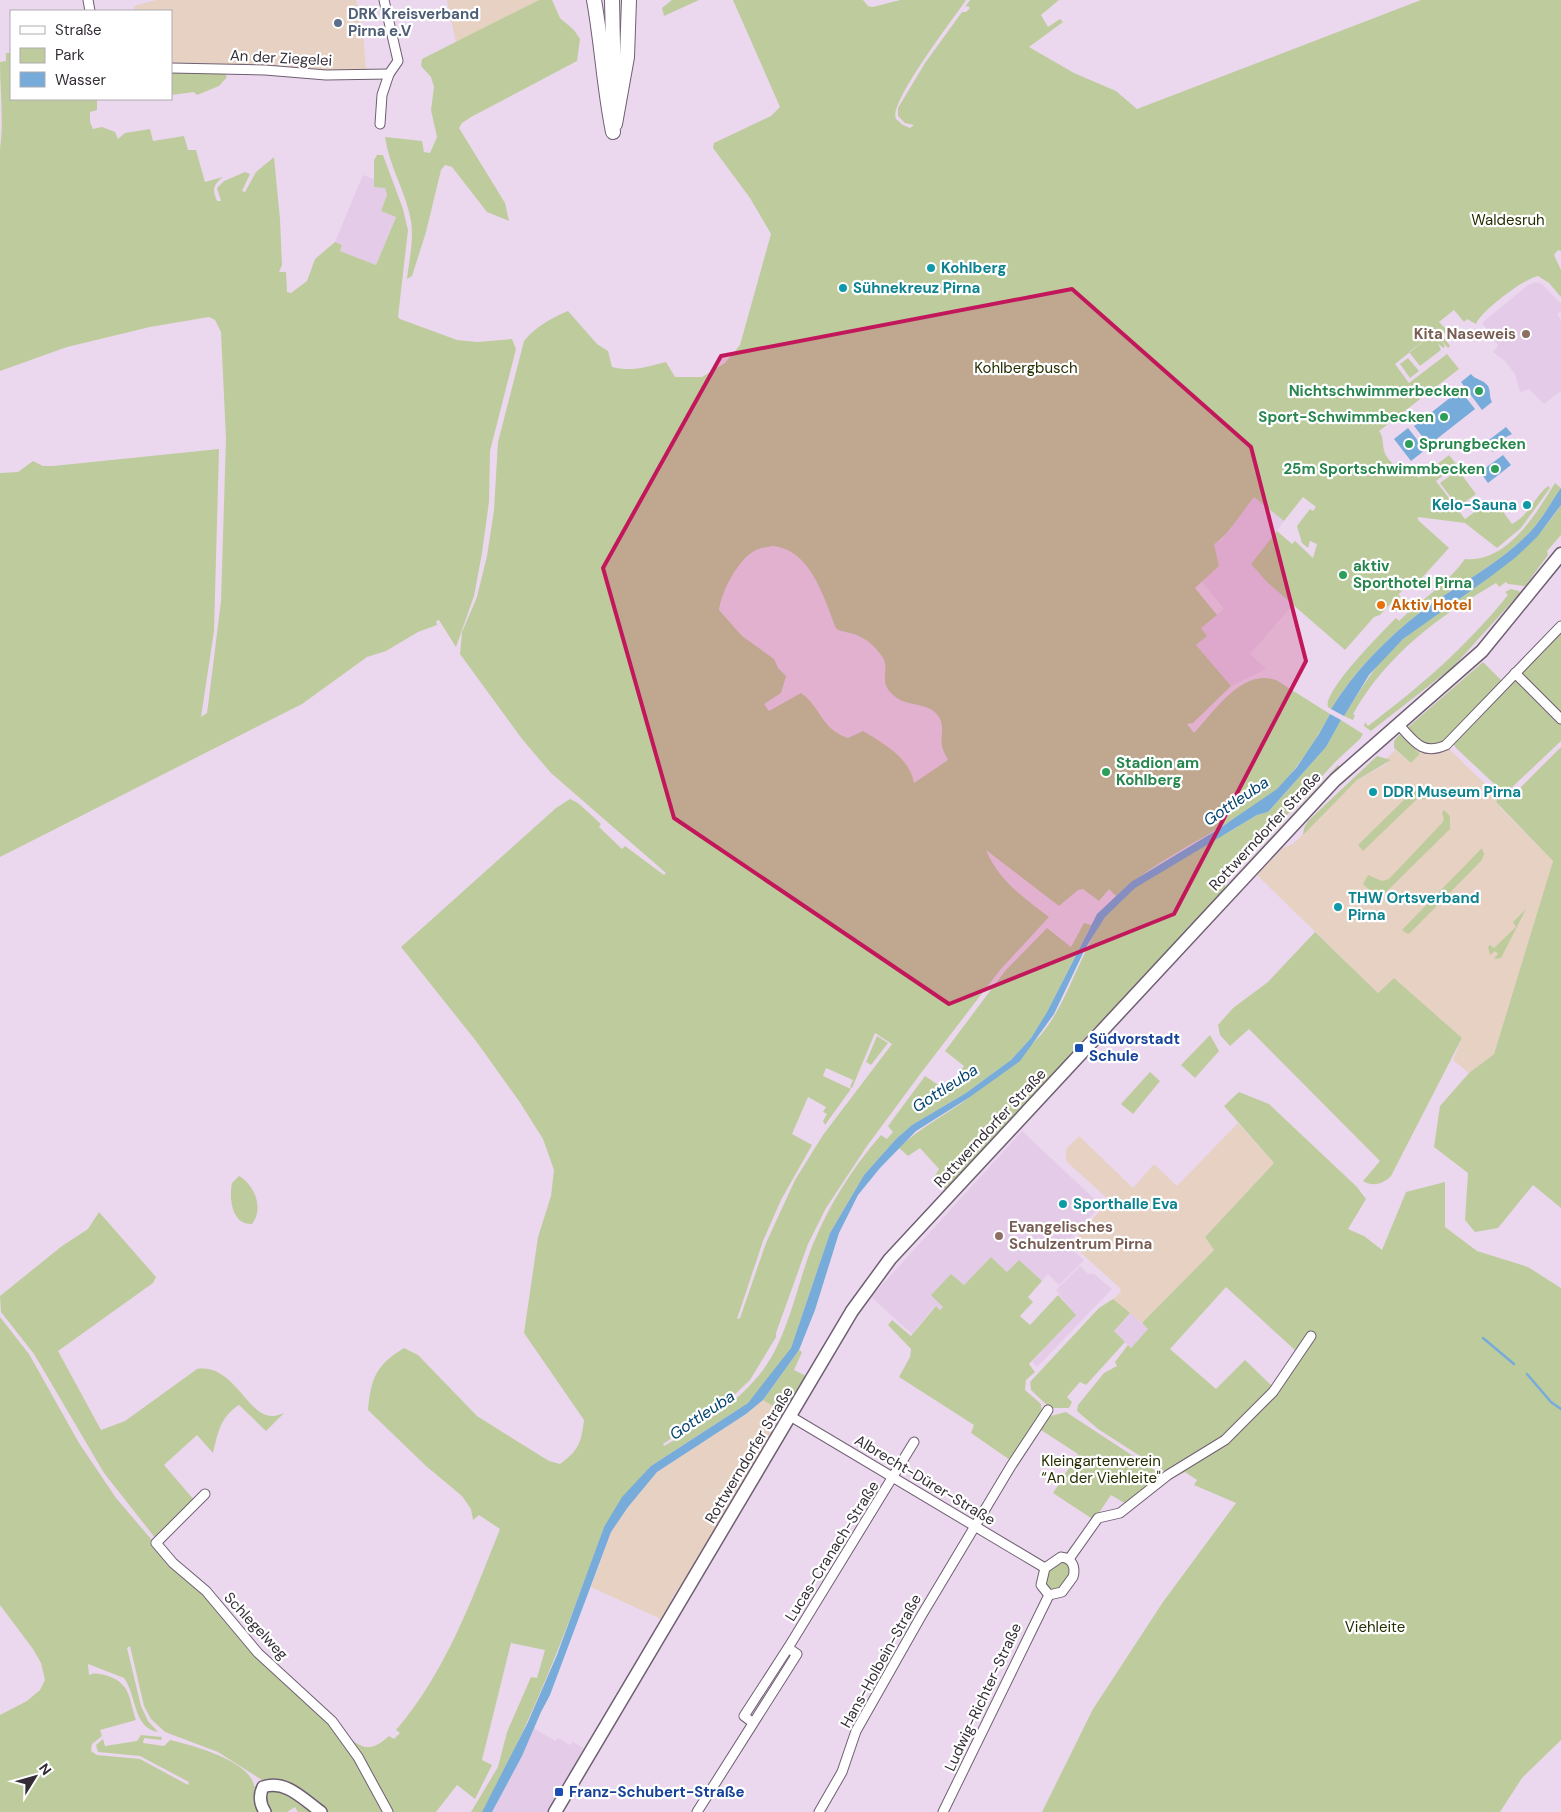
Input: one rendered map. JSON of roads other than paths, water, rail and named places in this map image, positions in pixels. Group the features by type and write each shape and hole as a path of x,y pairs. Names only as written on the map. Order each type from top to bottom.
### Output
{"highway":[{"path":"594,0 613,132"},
{"path":"612,0 613,132"},
{"path":"613,132 627,57 629,0"}],"main road":[{"name":"Rottwerndorfer Straße","path":"555,1812 852,1311 896,1253 1335,780 1482,650 1561,555"}],"street":[{"path":"380,124 382,95 389,74 398,61 384,0"},
{"name":"An der Ziegelei","path":"172,68 265,70 326,75 389,74"},
{"path":"1399,724 1420,746 1431,750 1446,745 1561,626"},
{"path":"1515,672 1561,719"},
{"path":"1069,1559 1098,1518 1120,1513 1168,1475 1225,1440 1273,1392 1310,1336"},
{"name":"Hans-Holbein-Straße","path":"819,1812 842,1772 856,1732 974,1526 1048,1410"},
{"name":"Albrecht-Dürer-Straße","path":"790,1416 1045,1568"},
{"name":"Lucas-Cranach-Straße","path":"697,1812 752,1722 797,1654 788,1648 914,1442"},
{"name":"Schlegelweg","path":"205,1494 156,1543 174,1563 206,1591 258,1653 332,1722 358,1757 388,1812"},
{"path":"1061,1557 1069,1559 1074,1567 1070,1584 1062,1592 1049,1595 1041,1585 1045,1568 1061,1557"},
{"name":"Ludwig-Richter-Straße","path":"943,1812 1049,1595"},
{"path":"265,1812 262,1807 260,1793 263,1787 273,1783 289,1788 321,1812"}],"water":[{"name":"Nichtschwimmerbecken","path":"1471,374 1489,388 1492,402 1482,410 1461,382"},
{"name":"Sport-Schwimmbecken","path":"1460,390 1475,409 1429,445 1414,426"},
{"path":"1506,427 1512,434 1502,439 1501,445 1494,448 1493,452 1485,443"},
{"name":"Sprungbecken","path":"1408,428 1425,450 1411,461 1394,439"},
{"name":"25m Sportschwimmbecken","path":"1503,455 1511,465 1488,483 1480,472"},
{"path":"1561,488 1561,505 1537,537 1516,557 1490,577 1403,639 1369,675 1344,716 1331,709 1370,658 1393,635 1418,614 1491,565 1518,543 1535,526"},
{"path":"1330,714 1341,720 1326,747 1268,812 1257,815 1135,888 1105,917 1085,949 1054,1014 1020,1061 970,1097 916,1131 880,1168 858,1195 839,1233 815,1310 799,1350 763,1400 746,1414 657,1472 628,1507 611,1532 550,1695 522,1756 492,1812 482,1812 528,1722 557,1655 604,1527 622,1497 651,1466 748,1403 791,1348 830,1233 864,1175 896,1139 912,1125 966,1093 1011,1060 1031,1038 1047,1012 1097,914 1131,882 1217,830 1277,789 1297,767"}],"waterway":[{"path":"1483,1338 1514,1364"},
{"path":"1527,1374 1551,1402 1561,1409"}],"place":[{"name":"DRK Kreisverband Pirna e.V","path":"338,23"},
{"name":"Kohlberg","path":"931,268"},
{"name":"Sühnekreuz Pirna","path":"843,288"},
{"name":"Kita Naseweis","path":"1526,334"},
{"name":"Nichtschwimmerbecken","path":"1479,391"},
{"name":"Sport-Schwimmbecken","path":"1444,417"},
{"name":"Sprungbecken","path":"1409,444"},
{"name":"25m Sportschwimmbecken","path":"1495,469"},
{"name":"Kelo-Sauna","path":"1527,505"},
{"name":"aktiv Sporthotel Pirna","path":"1343,575"},
{"name":"Aktiv Hotel","path":"1381,605"},
{"name":"Stadion am Kohlberg","path":"1106,772"},
{"name":"DDR Museum Pirna","path":"1373,792"},
{"name":"THW Ortsverband Pirna","path":"1338,907"},
{"name":"Südvorstadt Schule","path":"1079,1048"},
{"name":"Sporthalle Eva","path":"1063,1204"},
{"name":"Evangelisches Schulzentrum Pirna","path":"999,1236"},
{"name":"Franz-Schubert-Straße","path":"559,1792"}],"park label":[{"name":"Waldesruh","path":"1508,220"},
{"name":"Kohlbergbusch","path":"1026,368"},
{"name":"Kleingartenverein “An der Viehleite\"","path":"1101,1470"},
{"name":"Viehleite","path":"1375,1627"}],"water label":[{"name":"Gottleuba","path":"1236,801"},
{"name":"Gottleuba","path":"945,1088"},
{"name":"Gottleuba","path":"702,1415"}]}
